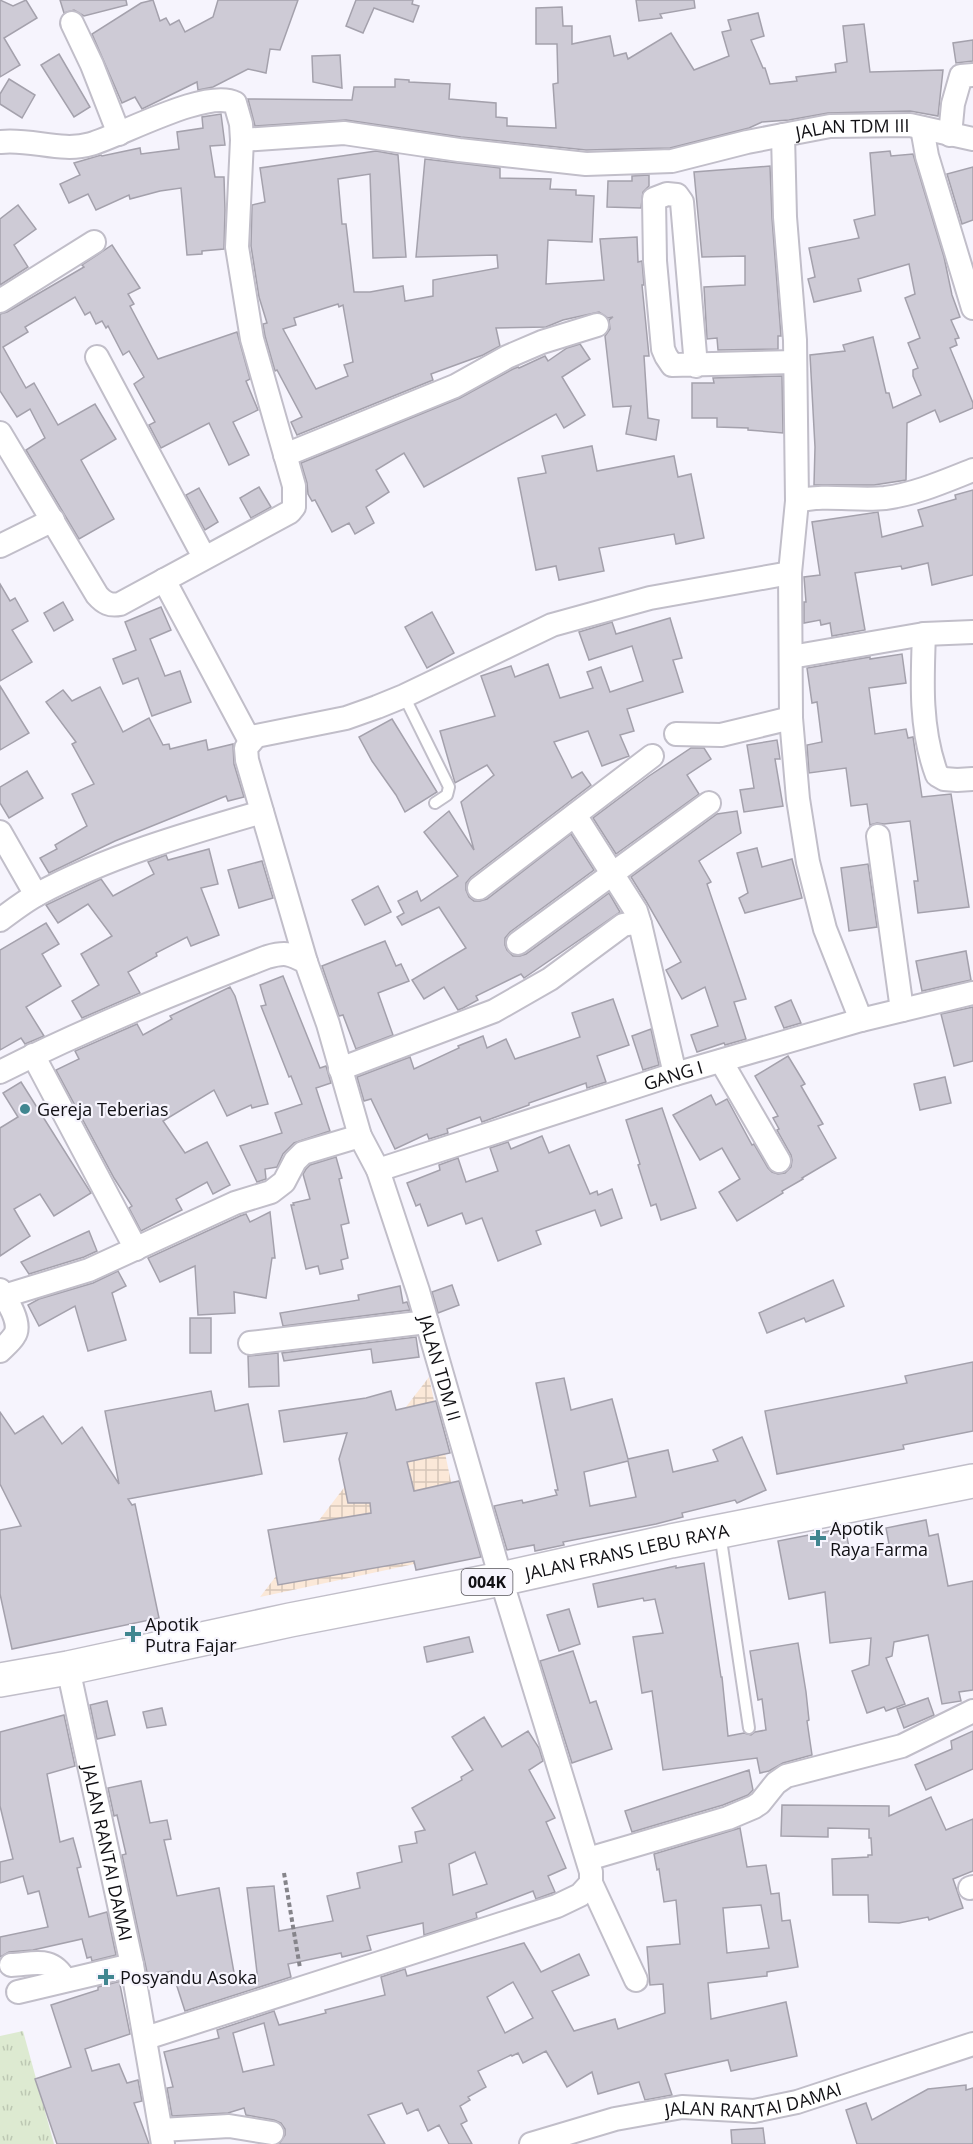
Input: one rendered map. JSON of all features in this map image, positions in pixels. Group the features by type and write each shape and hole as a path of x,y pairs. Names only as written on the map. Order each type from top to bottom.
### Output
{"main road":[{"name":"JALAN FRANS LEBU RAYA","path":"0,1680 68,1668 290,1620 501,1579 973,1481"}],"street":[{"path":"72,23 92,65 119,134"},
{"path":"963,137 953,104 962,76 973,75"},
{"path":"0,142 12,140 78,147 119,134 155,117 224,99 235,103 238,108 242,140 237,247 252,339 294,486 294,507 290,512 120,604 104,603 0,434"},
{"name":"JALAN TDM III","path":"861,1020 825,928 808,862 798,799 791,718 790,573 797,501 795,362 785,217 783,135 830,126 910,125 963,137"},
{"path":"922,128 927,156 972,301"},
{"path":"242,140 344,133 459,150 586,164 672,161 783,135"},
{"path":"696,366 682,202 677,195 667,194 654,199 655,261 663,349 672,365 696,366 795,362"},
{"path":"0,301 94,242"},
{"path":"285,456 455,386 507,357 542,342 597,325"},
{"path":"97,357 204,557"},
{"path":"797,501 810,498 853,500 887,498 928,488 973,470"},
{"path":"0,546 53,520"},
{"path":"164,580 250,741 256,736 346,718 404,696 552,625 650,598 790,573"},
{"path":"791,657 924,634 973,633"},
{"path":"924,634 923,702 931,759 937,775 944,779 973,779"},
{"path":"676,734 721,735 791,718"},
{"name":"JALAN TDM II","path":"250,741 246,748 247,760 306,962 318,994 360,1136 375,1164 427,1322 501,1579 588,1859 591,1883 636,1980"},
{"path":"479,888 652,756"},
{"path":"518,943 709,803"},
{"path":"0,920 36,895 101,864 160,843 262,812"},
{"path":"575,815 636,911 675,1074"},
{"path":"0,832 36,895"},
{"path":"878,836 902,1010"},
{"path":"340,1069 494,1011 550,979 622,925 640,924"},
{"path":"0,1072 33,1055 160,1000 267,957 283,953 292,954 306,962"},
{"name":"GANG I","path":"375,1164 861,1020 973,993"},
{"path":"33,1055 136,1250"},
{"path":"721,1061 778,1161"},
{"path":"0,1351 16,1334 17,1329 2,1293 89,1270 235,1203 271,1192 284,1182 295,1161 303,1153 360,1136"},
{"path":"250,1342 427,1322"},
{"name":"JALAN RANTAI DAMAI","path":"68,1668 132,1965 162,2137"},
{"path":"588,1859 728,1818 760,1803 776,1783 786,1776 902,1746 973,1712"},
{"path":"146,2038 557,1906 580,1895 591,1883"},
{"path":"11,1965 47,1963 60,1971 66,1980"},
{"path":"18,1992 132,1965"},
{"name":"JALAN RANTAI DAMAI","path":"531,2144 615,2119 682,2107 754,2110 797,2102 973,2044"},
{"path":"162,2137 229,2126 272,2133"}],"lane":[{"path":"404,696 449,787 447,795 435,803"},
{"path":"720,1533 749,1728"}],"path":[{"path":"284,1873 303,1987"}],"shaded area":[{"path":"429,1377 466,1553 260,1597"}],"green space":[{"path":"23,2031 54,2144 0,2144 0,2036"}],"building":[{"path":"0,0 13,6 26,0 37,18 4,38 20,65 0,77"},
{"path":"60,0 126,0 127,5 84,16 74,10 64,13"},
{"path":"153,0 160,21 166,18 170,25 179,20 185,32 213,17 218,0 298,0 280,50 270,49 266,73 248,69 213,87 198,90 197,82 142,109 135,97 122,103 92,34 141,3"},
{"path":"356,0 413,0 412,4 419,6 413,22 374,8 363,33 346,26"},
{"path":"636,0 694,0 695,8 660,14 662,18 639,21"},
{"path":"562,7 563,26 572,26 572,44 610,36 614,56 626,53 628,59 671,33 694,70 729,56 722,32 731,30 728,20 758,13 764,36 751,40 770,84 797,81 796,77 836,72 835,64 847,62 843,26 864,24 870,72 943,70 938,116 910,111 828,113 762,122 749,128 670,148 586,150 461,137 346,120 255,126 248,99 352,100 354,87 395,87 395,79 450,84 449,99 496,103 496,117 507,118 507,126 556,128 553,84 558,83 557,44 536,44 536,8"},
{"path":"973,40 973,61 956,63 953,43"},
{"path":"59,54 90,107 74,117 41,65"},
{"path":"340,55 342,88 313,82 312,56"},
{"path":"9,79 35,95 22,118 0,104 0,94"},
{"path":"221,114 225,145 210,146 215,177 224,177 224,249 187,255 181,188 130,199 129,195 96,210 88,194 69,203 60,184 80,175 74,163 101,155 140,148 141,154 179,149 177,132 203,128 202,117"},
{"path":"376,151 398,155 406,257 373,258 370,174 338,179 342,224 346,224 354,292 370,292 403,286 405,301 433,296 433,280 498,268 497,255 416,257 425,159 500,168 500,178 551,179 550,189 576,190 576,195 594,196 592,242 548,240 546,284 604,280 600,239 637,237 638,262 642,261 649,356 644,356 648,418 659,420 656,440 626,434 631,406 613,407 605,336 610,329 609,320 613,317 608,318 599,312 563,320 546,327 496,328 500,346 483,355 431,374 433,380 297,435 291,422 302,417 277,370 275,371 265,336 263,324 267,323 259,297 251,246 252,205 265,202 260,168","holes":["338,304 339,307 343,305 353,362 344,365 348,376 316,389 283,329 296,325 294,318"]},
{"path":"890,151 891,156 913,154 960,317 951,320 959,338 955,339 957,345 950,348 973,408 940,422 935,410 907,423 906,480 874,485 814,485 815,447 810,355 845,351 843,345 873,337 886,393 889,393 893,408 921,395 913,376 913,370 918,368 908,343 920,338 905,298 915,294 909,264 858,279 861,291 814,302 808,279 815,277 809,248 859,238 854,220 875,215 870,153"},
{"path":"770,166 781,336 778,336 778,349 718,350 717,338 707,339 704,287 745,285 745,256 702,257 694,172"},
{"path":"973,167 973,220 962,224 947,174"},
{"path":"649,175 649,186 643,192 641,208 607,207 608,181 632,181 632,176"},
{"path":"18,205 36,229 14,245 28,267 0,285 0,219"},
{"path":"112,245 140,288 128,294 134,304 130,306 158,359 237,332 250,379 246,381 258,410 233,422 249,455 229,465 209,423 161,448 149,425 155,422 134,384 144,377 129,351 123,355 108,326 106,328 102,321 96,324 90,312 85,315 75,297 25,327 28,332 3,347 26,388 34,383 58,425 95,404 116,439 81,460 114,519 79,539 26,450 45,438 30,409 17,417 0,391 0,314 84,267 82,265"},
{"path":"580,344 590,359 562,377 585,415 564,428 556,414 424,487 404,453 376,470 389,492 366,507 374,523 355,534 349,523 332,532 315,500 312,501 308,494 301,463 460,398 513,369 545,356 548,361 567,348"},
{"path":"782,376 783,433 748,430 748,428 717,427 717,418 692,418 692,383 714,383 713,378"},
{"path":"592,446 597,471 674,456 678,477 691,474 704,538 676,544 674,534 599,548 604,571 559,580 556,566 536,570 518,478 546,473 542,456"},
{"path":"259,487 271,507 251,518 240,498"},
{"path":"199,488 218,522 205,530 186,495"},
{"path":"973,490 973,575 932,585 928,563 902,569 901,566 855,573 865,630 832,636 830,623 821,625 820,620 804,623 804,602 806,602 804,577 820,575 812,522 878,512 882,537 923,526 918,510 956,499 955,495"},
{"path":"0,584 10,601 15,598 28,621 12,630 32,662 0,681"},
{"path":"63,602 73,620 54,631 44,613"},
{"path":"161,607 171,630 150,639 165,676 180,671 191,702 152,716 138,678 123,684 113,659 136,650 125,622"},
{"path":"432,612 454,653 427,668 405,627"},
{"path":"670,618 682,658 673,660 683,692 627,709 634,731 620,735 629,756 602,766 588,731 554,742 572,778 582,772 591,785 466,883 469,897 474,901 487,899 571,834 594,870 510,932 505,938 507,950 513,956 526,954 609,893 620,912 524,978 521,974 476,996 478,1000 463,1008 458,1010 444,987 424,999 412,980 466,948 439,907 402,925 397,917 404,913 398,901 417,891 421,901 458,876 424,832 449,811 474,850 461,802 494,775 487,765 455,783 440,731 495,716 481,676 511,666 515,677 548,664 560,698 593,688 587,672 601,667 610,692 643,681 632,646 589,660 579,632 612,622 616,634"},
{"path":"902,654 906,683 869,688 875,734 906,729 908,738 913,737 922,797 951,794 969,907 918,913 914,881 918,881 910,821 870,825 867,804 851,806 846,768 809,773 807,745 822,742 817,702 812,703 807,668"},
{"path":"0,686 29,733 0,750"},
{"path":"100,687 123,732 149,718 163,745 169,744 170,749 206,740 208,750 233,744 234,764 244,797 228,801 226,796 115,841 49,873 40,858 57,849 55,845 87,826 72,794 94,784 72,744 76,742 46,702 63,690 72,701"},
{"path":"392,719 437,792 405,812 359,737"},
{"path":"777,740 780,759 775,759 783,806 744,812 740,790 754,788 747,745"},
{"path":"691,748 704,748 711,759 687,775 699,794 616,854 593,818"},
{"path":"27,771 43,798 9,818 0,803 0,787"},
{"path":"737,811 741,833 699,861 711,882 707,884 746,999 734,1002 746,1039 697,1052 691,1035 718,1026 705,987 682,999 666,970 681,962 631,877 717,814"},
{"path":"757,848 762,867 792,859 802,898 745,913 739,898 748,893 737,853"},
{"path":"209,849 218,884 201,888 219,935 191,946 187,937 156,953 157,956 128,972 140,993 82,1018 72,1001 99,985 81,954 112,936 88,904 58,923 46,905 101,879 113,896 154,874 148,862 166,855 168,860"},
{"path":"262,861 273,898 239,908 228,870"},
{"path":"868,864 877,927 849,931 841,868"},
{"path":"378,886 391,912 365,925 352,900"},
{"path":"46,923 59,944 42,954 61,986 26,1007 44,1036 25,1044 21,1038 0,1050 0,950"},
{"path":"385,941 396,966 401,964 409,981 378,993 393,1035 356,1049 343,1015 339,1016 322,966"},
{"path":"966,951 971,980 922,991 916,961"},
{"path":"283,976 320,1068 326,1066 331,1083 316,1088 330,1131 294,1143 283,1154 277,1167 265,1169 266,1179 257,1182 240,1146 282,1133 275,1113 302,1104 261,1006 266,1005 260,985"},
{"path":"230,987 235,996 268,1104 252,1108 251,1105 227,1116 214,1090 163,1121 185,1153 207,1142 230,1185 213,1194 207,1182 176,1199 182,1210 141,1231 129,1208 132,1206 114,1178 56,1070 79,1059 75,1051 137,1024 143,1035 172,1019 170,1016"},
{"path":"613,999 629,1045 597,1056 606,1082 587,1088 586,1083 482,1122 480,1117 447,1129 448,1133 429,1139 427,1134 395,1149 371,1099 364,1101 357,1077 410,1057 414,1069 483,1036 487,1048 506,1039 515,1059 580,1037 572,1013"},
{"path":"791,1000 801,1023 784,1028 775,1007"},
{"path":"973,1007 973,1061 954,1066 941,1014"},
{"path":"651,1029 659,1065 643,1070 632,1036"},
{"path":"788,1056 805,1084 801,1086 823,1124 818,1126 836,1158 737,1221 719,1192 740,1179 722,1148 700,1160 673,1115 711,1095 716,1105 727,1099 752,1145 754,1144 768,1168 778,1174 785,1173 791,1167 791,1155 773,1118 778,1116 755,1076"},
{"path":"945,1077 951,1103 920,1110 914,1084"},
{"path":"21,1082 91,1193 54,1216 40,1194 14,1209 30,1236 0,1256 0,1128 18,1117 3,1093"},
{"path":"662,1108 696,1208 661,1220 656,1204 651,1206 626,1120"},
{"path":"542,1136 549,1153 569,1145 590,1194 597,1191 598,1195 612,1189 622,1218 601,1226 595,1210 536,1231 541,1244 498,1261 482,1218 466,1224 462,1213 428,1226 420,1204 416,1206 407,1183 440,1170 439,1165 458,1158 466,1182 498,1171 490,1148 508,1142 511,1149"},
{"path":"336,1157 342,1178 339,1179 349,1223 341,1225 348,1258 341,1260 343,1269 320,1274 318,1266 306,1269 291,1205 310,1199 303,1174 306,1169 310,1165"},
{"path":"270,1212 275,1258 272,1258 266,1298 234,1292 235,1313 198,1315 195,1266 160,1282 148,1258 240,1216 246,1214 250,1222"},
{"path":"89,1231 97,1251 84,1257 29,1274 21,1262"},
{"path":"118,1271 126,1286 112,1293 126,1340 88,1351 75,1306 39,1326 28,1305 39,1299 93,1283"},
{"path":"833,1280 844,1306 806,1322 804,1318 767,1333 759,1313"},
{"path":"452,1285 459,1305 438,1313 432,1292"},
{"path":"400,1286 403,1303 407,1302 410,1310 283,1326 280,1313 359,1300 358,1295"},
{"path":"190,1318 211,1318 211,1353 190,1353"},
{"path":"416,1337 419,1357 373,1363 371,1349 284,1361 282,1353"},
{"path":"278,1353 279,1386 249,1387 248,1356"},
{"path":"973,1362 973,1431 903,1445 904,1449 777,1474 765,1411 907,1383 905,1376"},
{"path":"564,1378 571,1410 612,1399 628,1459 668,1450 673,1472 718,1461 713,1450 742,1437 766,1490 737,1503 735,1500 682,1513 683,1517 656,1524 563,1542 564,1545 535,1551 534,1545 507,1550 494,1506 522,1500 523,1503 557,1495 555,1490 558,1490 536,1383","holes":["628,1461 636,1497 590,1506 584,1472"]},
{"path":"211,1391 215,1411 248,1404 262,1474 128,1499 132,1505 135,1504 159,1618 12,1649 0,1594 0,1530 21,1526 0,1484 0,1412 15,1434 43,1416 62,1444 82,1427 119,1484 105,1411"},
{"path":"391,1391 396,1410 436,1401 450,1453 407,1462 414,1491 459,1481 481,1557 416,1570 414,1561 278,1585 268,1530 371,1513 370,1503 348,1503 339,1459 347,1433 284,1442 279,1411 366,1398"},
{"path":"926,1520 929,1536 938,1534 948,1586 973,1581 973,1690 959,1692 961,1701 942,1704 928,1635 894,1642 892,1656 886,1658 905,1704 886,1711 884,1707 867,1713 852,1671 869,1665 871,1638 830,1643 825,1592 789,1599 778,1541 845,1528 850,1552 889,1544 886,1528"},
{"path":"704,1563 722,1677 728,1736 744,1733 751,1735 766,1730 762,1699 758,1700 750,1651 798,1643 806,1692 812,1755 783,1763 760,1773 757,1758 663,1770 652,1691 642,1693 633,1637 663,1633 655,1599 644,1601 643,1598 598,1607 593,1584 676,1566 676,1568"},
{"path":"569,1609 580,1644 559,1651 547,1615"},
{"path":"469,1637 473,1652 427,1662 424,1647"},
{"path":"573,1651 590,1703 596,1701 612,1749 572,1763 540,1661"},
{"path":"928,1698 934,1715 904,1728 897,1709"},
{"path":"107,1701 115,1735 97,1739 90,1705"},
{"path":"162,1708 166,1725 147,1728 143,1712"},
{"path":"64,1715 75,1766 47,1774 60,1842 73,1838 81,1867 77,1868 89,1917 107,1912 116,1955 92,1961 91,1957 87,1958 82,1939 33,1950 9,1952 0,1957 0,1937 48,1927 39,1891 28,1894 23,1876 0,1883 0,1862 13,1859 0,1806 0,1732"},
{"path":"484,1717 502,1747 528,1731 539,1748 543,1761 529,1770 555,1818 546,1822 566,1868 548,1876 555,1892 536,1899 533,1891 476,1913 477,1918 424,1935 423,1923 367,1936 371,1950 342,1957 341,1953 288,1964 291,1977 185,2011 172,1971 148,1977 122,1855 126,1854 108,1788 141,1781 150,1823 167,1820 171,1839 164,1840 177,1896 219,1888 236,1984 258,1981 247,1888 274,1886 279,1931 333,1921 327,1896 360,1888 357,1873 402,1862 399,1846 417,1843 415,1832 425,1830 412,1808 462,1780 461,1777 473,1770 452,1737","holes":["475,1852 487,1884 453,1895 449,1864"]},
{"path":"973,1731 973,1769 926,1790 915,1765 952,1749 951,1741"},
{"path":"749,1770 753,1790 748,1795 723,1805 632,1832 625,1811"},
{"path":"931,1797 946,1830 973,1819 973,1871 953,1879 963,1908 929,1920 928,1917 899,1923 869,1922 868,1895 833,1895 832,1859 872,1855 869,1829 828,1828 828,1837 781,1836 782,1805 889,1806 889,1816"},
{"path":"740,1828 747,1867 766,1865 771,1894 779,1893 782,1921 790,1920 798,1967 767,1972 767,1976 708,1983 711,2019 786,2002 797,2056 731,2071 728,2060 665,2074 672,2095 645,2100 639,2082 598,2094 592,2072 567,2087 546,2051 523,2063 518,2053 478,2071 486,2087 468,2097 470,2100 460,2106 467,2121 461,2124 472,2144 449,2144 439,2125 428,2131 418,2109 407,2114 402,2103 368,2115 385,2144 279,2144 285,2135 285,2129 281,2123 246,2115 244,2108 228,2113 172,2116 167,2088 173,2087 164,2052 219,2038 217,2030 274,2011 279,2025 326,2013 325,2010 385,1995 381,1977 405,1969 407,1976 524,1943 541,1972 579,1954 589,1975 552,1991 574,2031 615,2019 618,2029 665,2013 663,1984 650,1985 647,1947 680,1944 676,1900 664,1902 659,1869 657,1870 654,1854","holes":["761,1905 769,1948 727,1953 723,1908","513,1982 533,2018 505,2033 487,1997","264,2023 274,2065 243,2072 233,2033"]},
{"path":"121,1981 130,2034 85,2049 92,2071 119,2064 127,2083 138,2080 142,2101 134,2103 149,2144 57,2144 35,2079 71,2067 51,2005"},
{"path":"966,2085 966,2090 973,2088 973,2144 857,2144 846,2110 866,2103 872,2120 928,2089"},
{"path":"763,2128 765,2144 732,2144 731,2130"}],"place":[{"name":"Gereja Teberias","path":"25,1109"},
{"name":"Apotik Raya Farma","path":"818,1538"},
{"name":"Apotik Putra Fajar","path":"133,1634"},
{"name":"Posyandu Asoka","path":"106,1977"}]}
